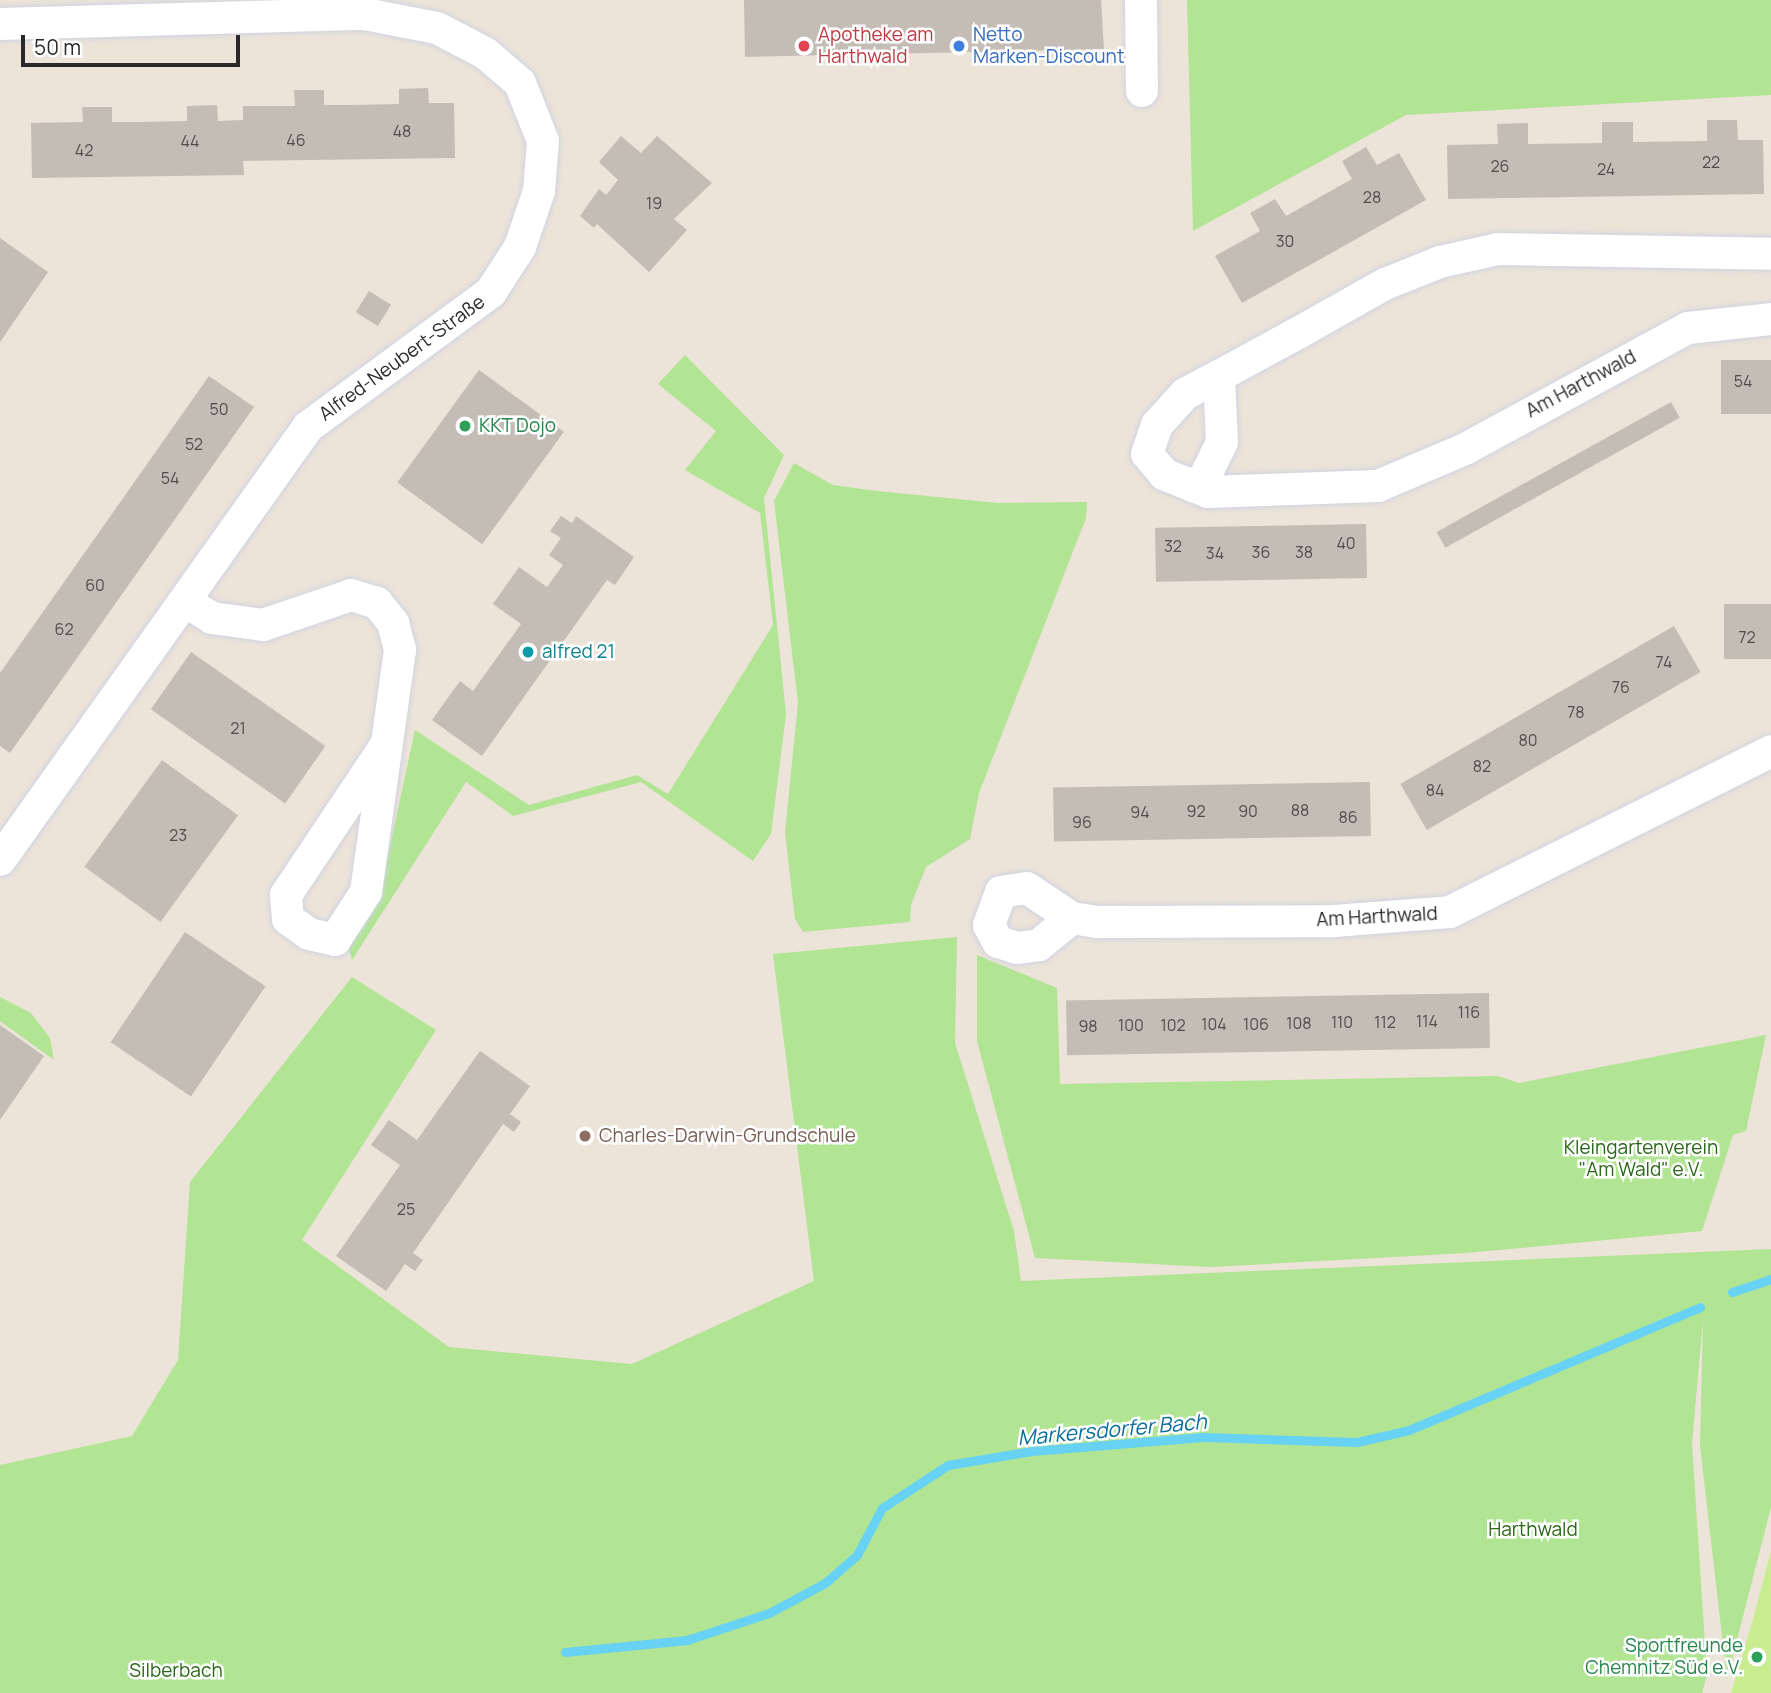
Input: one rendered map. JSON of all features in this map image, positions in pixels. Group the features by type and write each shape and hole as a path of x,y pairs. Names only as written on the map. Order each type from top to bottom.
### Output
{"street":[{"path":"1141,0 1142,91"},
{"name":"Alfred-Neubert-Straße","path":"0,24 366,14 437,27 485,53 520,83 543,141 539,191 520,247 491,292 309,427 0,860"},
{"name":"Am Harthwald","path":"1771,254 1498,250 1440,262 1385,284 1185,394 1157,425 1147,454 1164,474 1208,492 1378,486 1465,449 1688,328 1771,319"},
{"path":"1193,486 1205,477 1222,442 1219,376"},
{"path":"185,601 212,618 263,625 351,595 377,603 393,623 400,650 366,892 335,940 310,934 288,919 286,895 386,745"},
{"name":"Am Harthwald","path":"1072,918 1334,920 1450,912 1771,751"}],"green space":[{"path":"1187,0 1771,0 1771,95 1406,115 1193,231"},
{"path":"685,355 784,455 764,498 786,714 771,834 753,861 641,782 513,816 466,782 352,960 348,945 378,902 415,730 529,805 637,775 668,794 773,625 760,513 685,470 716,431 658,384"},
{"path":"794,463 833,485 877,491 998,503 1087,502 1086,518 979,793 970,839 926,867 911,905 910,922 803,932 795,919 785,832 798,703 774,501"},
{"path":"957,937 955,1043 1014,1231 1021,1281 1771,1249 1771,1507 1727,1679 1700,1446 1703,1319 1692,1444 1707,1675 1702,1693 0,1693 0,1465 132,1436 178,1360 190,1182 352,977 436,1030 302,1240 449,1347 632,1364 814,1281 773,954"},
{"name":"Kleingartenverein \"Am Wald\" e.V.","path":"977,955 1057,988 1060,1084 1498,1076 1519,1083 1766,1035 1746,1131 1733,1135 1702,1231 1467,1253 1211,1267 1035,1258 977,1041"},
{"path":"0,997 31,1013 50,1038 54,1060 0,1021"},
{"name":"Sportfreunde Chemnitz Süd e.V.","path":"1771,1551 1771,1693 1731,1693 1753,1620"}],"building":[{"path":"744,0 1101,0 1104,49 745,57"},
{"path":"428,88 429,103 454,103 455,158 243,161 244,175 32,178 31,123 83,122 82,107 112,107 112,122 136,122 187,121 187,106 217,105 218,121 243,120 243,106 295,106 294,90 324,90 324,105 349,105 399,104 399,89"},
{"path":"1707,120 1737,120 1738,140 1763,140 1764,194 1448,199 1447,145 1498,144 1497,124 1528,123 1528,144 1602,143 1602,122 1633,122 1633,142 1707,141"},
{"path":"621,136 641,153 657,136 712,183 674,219 687,230 649,272 597,224 594,228 580,216 599,189 606,195 618,180 599,162"},
{"path":"1366,147 1377,165 1399,153 1426,200 1242,303 1215,256 1260,231 1250,213 1275,199 1286,216 1352,179 1342,161"},
{"path":"0,238 48,272 0,342"},
{"path":"369,291 391,305 378,326 356,312"},
{"path":"1721,360 1771,360 1771,414 1721,414"},
{"path":"479,370 564,432 482,544 397,482"},
{"path":"209,376 254,407 10,753 0,746 0,673"},
{"path":"1671,402 1680,418 1445,548 1437,532"},
{"name":"alfred 21","path":"561,516 572,523 576,516 634,557 615,585 607,580 482,756 432,720 460,681 473,691 521,624 493,604 519,567 547,587 563,565 549,555 561,538 550,531"},
{"path":"1366,524 1367,578 1156,582 1155,528"},
{"path":"1724,604 1771,604 1771,659 1724,659"},
{"path":"1674,626 1700,672 1427,830 1400,784"},
{"path":"191,652 325,746 285,803 151,709"},
{"path":"162,760 238,815 160,922 84,867"},
{"path":"1370,782 1371,836 1054,842 1053,788"},
{"path":"185,932 265,986 191,1097 111,1042"},
{"path":"1489,993 1490,1048 1067,1055 1066,1000"},
{"path":"0,1025 44,1056 0,1120"},
{"path":"480,1051 530,1086 510,1114 521,1122 514,1132 503,1124 413,1253 423,1260 415,1271 405,1264 386,1291 336,1256 400,1165 371,1145 389,1120 417,1140"}],"waterway":[{"name":"Markersdorfer Bach","path":"1732,1292 1771,1279"},
{"name":"Markersdorfer Bach","path":"565,1652 687,1640 769,1613 825,1583 857,1555 882,1508 948,1465 1032,1451 1203,1437 1357,1442 1409,1430 1700,1307"}],"place":[{"name":"Apotheke am Harthwald","path":"804,46"},
{"name":"Netto Marken-Discount","path":"959,46"},
{"name":"KKT Dojo","path":"465,426"},
{"name":"alfred 21","path":"528,652"},
{"name":"Charles-Darwin-Grundschule","path":"585,1136"},
{"name":"Sportfreunde Chemnitz Süd e.V.","path":"1757,1657"}],"park label":[{"name":"Harthwald","path":"1533,1530"},
{"name":"Silberbach","path":"176,1671"}]}
